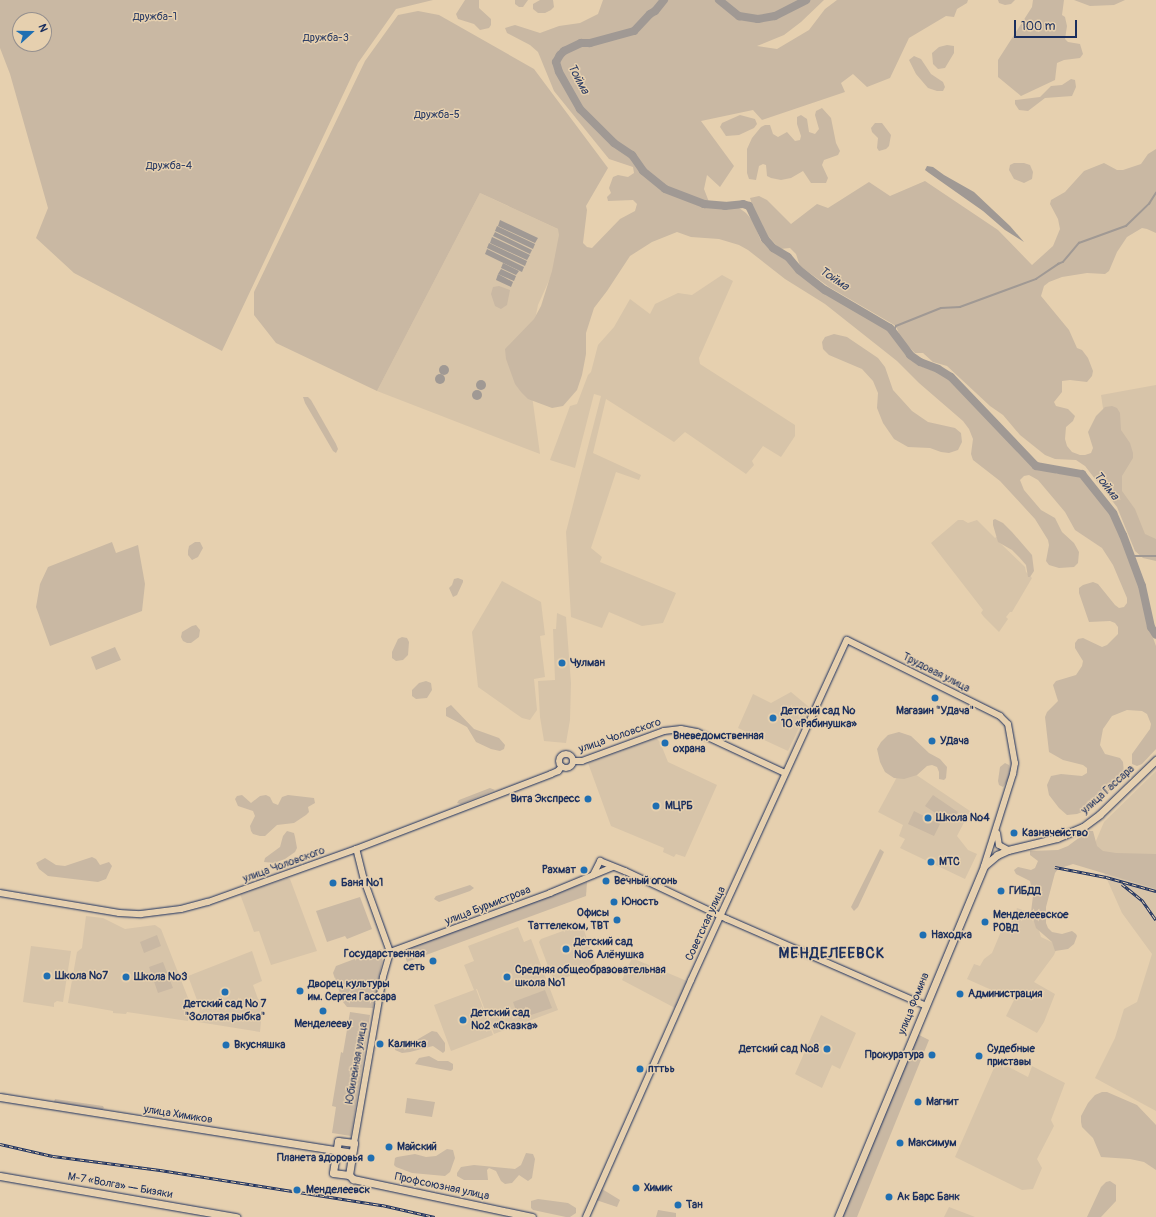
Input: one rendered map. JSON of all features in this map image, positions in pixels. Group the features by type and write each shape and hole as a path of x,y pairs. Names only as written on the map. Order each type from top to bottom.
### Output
{"main road":[{"name":"улица Гассара","path":"984,866 997,855 1008,850 1057,838 1083,827 1100,814 1156,760"},
{"name":"улица Фомина","path":"838,1217 984,866"},
{"name":"улица Химиков","path":"0,1097 352,1153"},
{"path":"337,1151 338,1141 354,1144 349,1175"},
{"name":"Профсоюзная улица","path":"337,1151 334,1173 349,1175 353,1179 532,1217"},
{"name":"М-7 «Волга» — Бизяки","path":"0,1176 236,1217"}],"street":[{"name":"Трудовая улица","path":"847,640 1005,719 1010,730 1014,768 1010,788 996,830"},
{"name":"Советская улица","path":"586,1217 720,916 847,640"},
{"name":"улица Чоловского","path":"573,761 582,761 664,731 681,729 697,732 785,774"},
{"path":"564,754 572,756 573,761 568,768 562,766 559,761 564,754"},
{"name":"улица Чоловского","path":"0,893 109,912 160,913 208,902 356,849 551,774 558,771 562,766"},
{"path":"996,830 999,845 1008,850"},
{"path":"984,866 996,830"},
{"path":"356,849 390,952"},
{"path":"592,875 600,861 720,916 926,1006"},
{"name":"улица Бурмистрова","path":"390,952 550,893 613,867"},
{"name":"Юбилейная улица","path":"354,1144 383,977 390,952"}],"shaded area":[{"path":"927,166 933,167 974,192 1010,226 1024,242 1005,230 983,211 925,170"},
{"path":"480,193 562,231 569,236 538,305 527,359 540,454 377,391"},
{"path":"500,220 538,238 535,243 498,226"},
{"path":"497,226 535,244 533,249 495,231"},
{"path":"495,232 532,250 530,254 493,236"},
{"path":"492,237 530,255 527,260 490,243"},
{"path":"489,243 527,261 525,266 487,248"},
{"path":"487,249 524,267 522,272 485,254"},
{"path":"503,263 519,271 516,275 501,268"},
{"path":"501,269 516,276 514,281 498,274"},
{"path":"498,274 513,282 511,287 496,280"},
{"path":"722,275 733,281 699,358 700,364 795,425 795,436 781,457 763,446 752,461 754,465 746,474 685,432 674,442 606,399 593,453 641,475 639,480 616,472 591,548 602,557 600,562 676,593 663,623 642,626 609,612 602,628 571,617 566,532 601,396 594,394 575,468 550,460 570,406 577,404 588,375 591,372 598,345 614,327 630,299 650,314 655,304 678,293 692,295"},
{"path":"442,365 446,365 448,366 448,374 442,375 439,372 439,368"},
{"path":"438,374 442,374 444,375 444,383 438,384 435,381 435,377"},
{"path":"479,380 483,380 485,381 485,389 479,390 476,387 476,383"},
{"path":"1156,385 1156,552 1116,494 1101,395"},
{"path":"475,390 479,390 481,391 481,399 475,400 472,397 472,393"},
{"path":"958,520 963,520 968,523 977,520 995,538 999,535 1001,538 998,541 1025,567 1026,572 1032,578 1012,612 1010,612 1006,617 1008,619 999,632 984,617 981,613 983,610 931,543"},
{"path":"502,581 541,602 545,635 540,636 545,677 534,679 537,710 530,720 522,718 478,687 472,632"},
{"name":"Чулман","path":"557,613 566,617 571,683 570,720 566,743 544,741 540,717 538,681 555,680 553,629 556,629"},
{"name":"Детский сад № 10 «Рябинушка»","path":"791,692 809,707 788,751 738,728 753,694 771,703"},
{"name":"МЦРБ","path":"656,738 660,742 668,762 717,785 685,857 676,854 674,857 663,852 664,848 611,826 588,763"},
{"name":"Школа №4","path":"903,766 970,811 957,836 968,850 977,854 965,879 900,848 905,839 899,836 903,825 878,812"},
{"path":"1156,771 1156,1111 1095,1078 1115,1038 1124,1009 1137,1002 1152,954 1122,913 1093,848 1104,822"},
{"path":"288,878 290,879 317,951 271,965 259,931 254,932 240,894"},
{"path":"1017,908 1034,914 1041,937 1058,945 1054,955 1034,982 1055,994 1044,1022 1037,1033 1006,1016 1014,1000 967,979 974,964 980,966 984,959 992,953 1005,922 1010,924"},
{"name":"Школа №3","path":"86,916 103,918 125,929 155,925 161,929 190,1003 188,1021 127,1012 126,1014 113,1013 113,1011 68,1003 77,952 82,948"},
{"name":"Детский сад №6 Алёнушка","path":"582,924 596,966 554,982 539,942 541,939"},
{"name":"Средняя общеобразовательная школа №1","path":"518,927 524,942 531,939 558,1010 494,1034 476,989 493,1035 451,1051 434,1005 474,990 464,965 474,961 468,946"},
{"name":"Школа №7","path":"31,946 71,951 63,1002 57,1001 54,1003 54,1007 23,1002"},
{"name":"Детский сад № 7 \"Золотая рыбка\"","path":"252,951 262,981 253,985 258,999 263,1001 260,1032 198,1022 200,1008 188,976"},
{"path":"632,958 687,981 675,1008 622,980"},
{"name":"Детский сад №8","path":"821,1015 856,1033 840,1069 832,1065 822,1088 795,1074"},
{"path":"997,1061 1028,1077 1032,1066 1065,1083 1051,1120 1054,1126 1037,1159 1042,1168 1033,1189 1022,1190 955,1157"},
{"path":"949,1207 975,1217 944,1217"}],"green space":[{"name":"Дружба-4","path":"0,0 433,0 396,9 358,63 222,351 74,273 36,238 48,208 10,74 0,48"},
{"path":"465,0 479,0 479,8 491,19 491,25 489,28 480,30 474,24 458,19 456,14"},
{"path":"515,0 528,0 523,7 519,7 515,4"},
{"path":"540,0 553,0 554,7 545,13 538,13 533,9 533,4"},
{"name":"Дружба-5","path":"603,0 824,0 801,22 784,35 757,46 777,49 809,30 825,9 837,0 968,0 967,3 957,9 954,17 946,16 909,38 890,78 867,87 853,74 841,83 845,92 762,120 753,110 701,121 734,166 720,187 707,175 704,189 709,202 735,205 746,213 753,221 761,241 769,249 887,328 905,354 917,365 951,377 977,400 1027,455 1057,474 1073,474 1082,479 1109,512 1138,577 1144,598 1145,616 1156,646 1156,749 1142,764 1137,766 1132,764 1132,754 1150,729 1151,724 1147,714 1142,711 1127,710 1112,716 1103,729 1100,745 1105,754 1120,758 1123,762 1124,773 1119,782 1087,810 1077,814 1067,815 1059,808 1049,795 1047,785 1051,776 1061,774 1082,776 1087,773 1087,768 1083,765 1063,760 1049,752 1045,717 1047,712 1058,701 1053,685 1056,681 1076,675 1082,666 1083,661 1075,648 1075,643 1078,639 1083,638 1102,647 1107,645 1118,634 1118,627 1115,623 1110,621 1089,622 1079,593 1079,588 1093,582 1098,584 1115,605 1119,608 1124,607 1127,603 1127,598 1113,565 1102,548 1075,530 1065,512 1038,480 1029,475 1024,476 1020,480 1024,490 1041,510 1055,518 1062,532 1074,543 1079,552 1078,563 1074,567 1059,568 1049,565 1046,561 1049,545 1048,540 1035,519 1000,481 973,460 971,454 973,439 969,429 963,421 919,383 897,361 825,304 785,279 748,250 739,245 719,239 691,237 677,232 652,242 630,256 594,308 586,333 586,354 582,375 577,390 563,406 552,408 528,399 521,392 515,384 506,359 505,349 534,319 541,306 552,271 559,235 558,229 480,193 377,391 276,343 254,315 254,292 365,61 398,15 418,11 439,15 534,69 608,168 586,206 587,210 583,243 587,247 592,248 620,219 635,211 637,204 633,200 608,201 607,197 611,193 609,188 613,177 618,175 628,177 634,173 633,167 609,159 554,91 538,52 530,45 507,33 505,28 515,25 540,33 559,26 580,23 598,14"},
{"path":"998,0 1015,0 1011,4 1005,5 999,3"},
{"path":"1033,0 1064,0 1062,15 1065,17 1067,26 1065,39 1068,42 1080,44 1083,54 1080,58 1064,60 1057,63 1055,80 1021,96 998,77 998,60 1032,7"},
{"path":"1074,0 1125,0 1114,5 1090,6"},
{"path":"947,45 954,46 954,53 945,68 938,69 933,64 932,53 939,47"},
{"path":"914,56 921,59 931,74 943,82 945,87 943,91 928,88 916,74 909,60"},
{"path":"1071,79 1075,80 1076,87 1072,96 1045,98 1028,111 1019,110 1015,104 1015,100 1040,97 1051,86 1062,85"},
{"path":"822,108 831,118 836,143 840,151 838,155 824,160 822,165 828,178 826,183 811,183 803,171 791,178 781,180 771,178 767,176 766,165 763,164 759,166 756,180 749,179 747,173 747,149 752,138 761,127 770,125 773,134 778,137 787,132 795,141 800,140 801,136 797,124 797,117 801,115 807,119 809,132 815,134 819,129 815,115 816,111"},
{"path":"740,115 755,119 757,124 754,128 739,135 726,136 720,127 722,123"},
{"path":"875,123 882,123 891,135 889,146 886,149 879,151 877,148 878,138 872,132 871,128"},
{"path":"1156,149 1156,233 1142,228 1127,237 1117,252 1109,271 1105,274 1087,273 1062,277 1049,282 1044,286 1041,296 1069,330 1077,348 1082,350 1088,358 1093,371 1092,376 1087,382 1070,380 1062,381 1062,392 1054,402 1056,406 1068,409 1075,416 1073,421 1066,427 1065,439 1067,446 1072,452 1080,455 1091,453 1093,448 1088,432 1096,416 1105,407 1112,406 1117,408 1120,413 1121,430 1130,443 1133,453 1133,458 1122,476 1122,491 1135,509 1145,534 1156,539 1156,561 1143,558 1135,551 1117,507 1085,466 1076,460 1055,459 1045,455 1020,435 1003,415 990,406 947,366 933,362 923,353 915,353 901,339 896,326 829,287 800,266 796,254 790,248 780,249 765,233 756,217 750,198 759,196 767,200 791,224 817,204 828,208 869,182 890,196 925,181 998,230 1032,265 1053,246 1060,229 1058,219 1050,204 1051,200 1065,192 1084,171 1104,163 1117,170 1123,170 1141,164 1148,154"},
{"path":"1014,163 1024,163 1030,165 1033,172 1032,179 1024,183 1014,179 1009,170 1010,165"},
{"path":"499,286 510,290 507,305 501,309 495,306 491,294 493,287"},
{"path":"834,334 847,337 878,358 885,367 893,390 912,411 928,422 955,428 961,433 962,442 958,450 949,453 930,448 908,447 894,439 883,423 877,408 878,393 873,381 862,369 829,355 823,349 822,342 825,337"},
{"path":"303,397 308,397 311,400 336,444 338,449 336,453 333,451"},
{"path":"995,519 1003,523 1032,555 1034,571 1030,577 1028,577 1026,565 1019,557 1012,550 998,542 993,525 993,520"},
{"path":"112,542 116,553 138,545 145,584 142,611 50,646 36,607 40,584 48,567"},
{"path":"195,542 200,542 203,548 198,557 192,560 188,555 188,551 189,546"},
{"path":"458,578 463,580 463,582 457,595 453,597 449,588 454,579"},
{"path":"196,625 200,630 199,637 191,643 183,641 181,637 182,632"},
{"path":"402,637 407,638 409,642 408,655 403,660 396,661 392,658 392,652 398,639"},
{"path":"115,647 121,660 96,670 91,657"},
{"path":"426,681 431,683 432,690 427,698 416,699 412,696 412,690 419,683"},
{"path":"451,705 474,729 499,738 505,745 504,749 500,751 491,749 476,742 467,727 446,716 446,708"},
{"path":"899,732 911,736 929,753 940,759 947,767 946,778 944,780 939,779 937,767 932,765 927,766 917,775 904,779 894,778 885,772 880,762 877,749 888,735"},
{"path":"1005,763 1009,765 1010,770 1009,778 1003,787 999,785 998,781 1000,767"},
{"path":"490,788 495,790 461,804 457,803 459,800"},
{"path":"242,795 251,803 260,796 266,795 270,797 273,803 278,805 282,797 288,795 314,798 315,803 308,807 309,812 306,815 294,823 277,825 265,836 260,836 253,834 251,831 250,826 255,816 253,811 238,806 235,799 237,796"},
{"path":"933,795 958,812 950,823 925,806"},
{"path":"914,811 940,824 934,836 908,824"},
{"path":"287,831 294,833 297,848 295,852 285,859 274,863 264,862 265,858 280,847 283,836"},
{"path":"1088,831 1093,831 1097,846 1103,851 1116,853 1156,854 1156,889 1073,864 1058,869 1055,873 1046,907 1046,923 1052,932 1062,934 1072,931 1077,936 1074,944 1068,949 1055,951 1052,942 1036,928 1031,912 1033,896 1030,881 1016,874 1014,870 1018,867 1031,870 1035,868 1038,861 1030,855 1030,851 1058,850 1068,846"},
{"path":"880,849 884,852 858,907 854,911 851,907"},
{"path":"92,857 96,859 100,865 109,862 112,866 106,879 98,882 48,876 39,869 36,863 45,858 56,865 65,866"},
{"path":"587,882 586,896 407,962 403,950"},
{"path":"470,885 474,888 470,891 439,902 434,899 436,896"},
{"path":"360,897 372,929 347,939 345,936 327,942 316,911"},
{"path":"157,935 161,946 144,953 140,942"},
{"path":"381,949 384,952 373,1008 347,1007 343,1002 333,973 336,966"},
{"path":"163,962 173,988 158,993 149,967"},
{"path":"545,990 552,1008 519,1019 513,1002"},
{"path":"350,1012 370,1015 351,1136 332,1133 336,1107 332,1106 341,1052 343,1053"},
{"path":"432,1031 437,1032 445,1043 445,1051 443,1053 433,1046 402,1053 395,1050 395,1046 408,1045"},
{"path":"917,1034 929,1040 857,1217 840,1217"},
{"path":"429,1056 438,1061 448,1061 453,1064 453,1069 451,1071 415,1064 419,1058"},
{"path":"1102,1092 1107,1092 1137,1105 1156,1125 1156,1170 1144,1162 1130,1159 1101,1157 1093,1138 1082,1127 1081,1116 1088,1103 1095,1095"},
{"path":"407,1098 435,1102 432,1117 405,1113"},
{"path":"55,1099 103,1106 104,1108 102,1110 54,1102"},
{"path":"447,1149 453,1150 455,1158 450,1172 445,1176 412,1173 394,1165 395,1158 397,1157 415,1154 426,1157 436,1156"},
{"path":"323,1152 329,1152 332,1158 322,1161 318,1158"},
{"path":"526,1153 533,1154 535,1159 532,1178 528,1181 519,1175 512,1183 505,1184 501,1181 496,1171 489,1168 487,1170 488,1180 464,1180 457,1176 457,1173 461,1167 474,1165 515,1169 521,1165"},
{"path":"1110,1181 1116,1185 1116,1201 1101,1217 1087,1217 1101,1187 1106,1182"},
{"path":"602,1189 620,1200 617,1207 596,1200 600,1190"},
{"path":"538,1199 568,1203 576,1208 576,1213 570,1217 566,1217 533,1210 531,1208 531,1201"},
{"path":"658,1210 676,1213 676,1217 656,1217"}],"waterway":[{"name":"Тойма","path":"664,0 634,31 590,43 581,43 564,51 560,55 556,62 559,72 580,109 614,143 632,155 643,171 665,189 704,204 725,206 743,204 749,206 765,239 773,248 788,257 799,270 825,290 890,328 910,355 920,362 938,369 951,377 1036,466 1082,474 1113,513 1142,586 1151,627 1156,635"},
{"name":"Тойма","path":"719,0 739,16 758,19 775,16 806,0"},
{"path":"894,331 896,326 941,308 960,307 1036,279 1063,262 1079,243 1126,226 1149,204 1156,193"},
{"path":"1131,556 1156,556"}],"railway":[{"path":"1055,867 1106,877 1156,891"},
{"path":"1122,884 1142,900 1156,920"},
{"path":"0,1144 53,1156 160,1170 382,1205 435,1217"}],"place":[{"name":"Чулман","path":"562,663"},
{"name":"Магазин \"УДача\"","path":"935,698"},
{"name":"Детский сад № 10 «Рябинушка»","path":"773,718"},
{"name":"УДача","path":"932,741"},
{"name":"Вневедомственная охрана","path":"665,743"},
{"name":"Вита Экспресс","path":"588,799"},
{"name":"МЦРБ","path":"656,806"},
{"name":"Школа №4","path":"928,818"},
{"name":"Казначейство","path":"1014,833"},
{"name":"МТС","path":"931,862"},
{"name":"Рахмат","path":"584,870"},
{"name":"Вечный огонь","path":"606,881"},
{"name":"Баня №1","path":"333,883"},
{"name":"ГИБДД","path":"1001,891"},
{"name":"Юность","path":"614,902"},
{"name":"Офисы Таттелеком, ТВТ","path":"617,920"},
{"name":"Менделеевское РОВД","path":"985,922"},
{"name":"Находка","path":"923,935"},
{"name":"Детский сад №6 Алёнушка","path":"566,949"},
{"name":"Государственная сеть","path":"433,961"},
{"name":"Школа №7","path":"47,976"},
{"name":"Школа №3","path":"126,977"},
{"name":"Средняя общеобразовательная школа №1","path":"507,977"},
{"name":"Дворец культуры им. Сергея Гассара","path":"300,991"},
{"name":"Детский сад № 7 \"Золотая рыбка\"","path":"225,992"},
{"name":"Администрация","path":"960,994"},
{"name":"Менделееву","path":"323,1011"},
{"name":"Детский сад №2 «Сказка»","path":"463,1020"},
{"name":"Калинка","path":"380,1044"},
{"name":"Вкусняшка","path":"226,1045"},
{"name":"Детский сад №8","path":"827,1049"},
{"name":"Прокуратура","path":"932,1055"},
{"name":"Судебные приставы","path":"979,1056"},
{"name":"пттьь","path":"640,1069"},
{"name":"Магнит","path":"918,1102"},
{"name":"Максимум","path":"900,1143"},
{"name":"Майский","path":"389,1147"},
{"name":"Планета здоровья","path":"371,1158"},
{"name":"Химик","path":"636,1188"},
{"name":"Менделеевск","path":"297,1190"},
{"name":"Ак Барс Банк","path":"889,1197"},
{"name":"Тан","path":"678,1205"}],"district":[{"name":"МЕНДЕЛЕЕВСК","path":"832,954"}],"park label":[{"name":"Дружба-1","path":"155,17"},
{"name":"Дружба-3","path":"326,38"}]}
